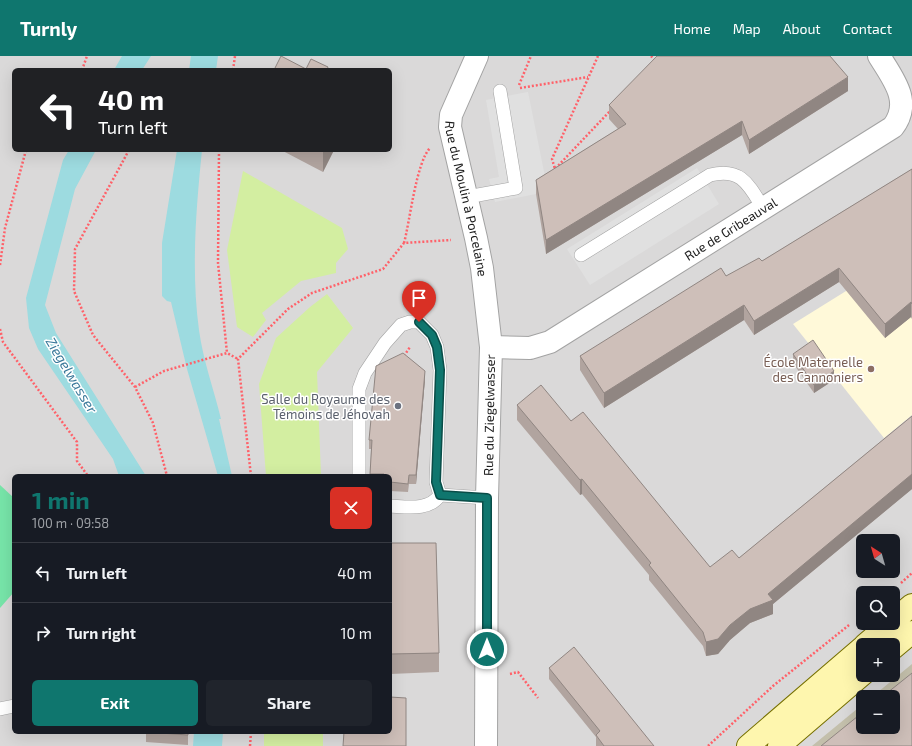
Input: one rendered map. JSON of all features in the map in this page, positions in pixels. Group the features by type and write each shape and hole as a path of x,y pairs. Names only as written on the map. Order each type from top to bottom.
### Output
{"street":[{"name":"Rue du Moulin à Porcelaine","path":"477,56 452,115 450,127 482,268 490,347"},
{"name":"Rue de Gribeauval","path":"490,347 530,348 550,342 892,127 900,120 904,111 905,100 900,89 879,56"},
{"name":"Rue du Ziegelwasser","path":"486,746 487,498 490,347"},
{"path":"900,615 912,605"},
{"path":"873,638 883,630"},
{"path":"900,642 912,632"},
{"path":"748,746 856,653"},
{"path":"779,746 856,680"}],"lane":[{"path":"467,197 516,188 500,91"},
{"path":"581,255 710,175 724,171 738,175 750,187 763,208"},
{"path":"359,474 360,389 365,373 385,343 401,325 410,322 419,322 432,335 437,347 440,370 436,482 440,495"},
{"path":"440,495 487,498"},
{"path":"392,506 428,506 435,502 440,495"},
{"path":"0,709 12,706"}],"path":[{"path":"83,68 87,56"},
{"path":"233,68 235,56"},
{"path":"531,56 517,88 589,77"},
{"path":"598,56 552,159 555,168 614,107"},
{"path":"651,56 661,66"},
{"path":"651,67 662,56"},
{"path":"238,359 288,309 312,293 383,269 404,243 410,223 417,180 429,149 453,139"},
{"path":"0,265 5,228 25,152"},
{"path":"129,152 75,250 74,292 92,335 135,386 152,424 166,474"},
{"path":"219,152 218,263 227,353"},
{"path":"404,243 476,238"},
{"path":"0,329 3,342 76,442 76,461 86,474"},
{"path":"135,386 164,371 186,366 227,353 238,359"},
{"path":"403,357 408,361"},
{"path":"238,359 251,474"},
{"path":"708,746 773,686 851,623"},
{"path":"486,680 518,672 538,698"},
{"path":"250,746 251,734"}],"shaded area":[{"path":"0,56 912,56 912,746 0,746"},
{"path":"528,92 547,187 536,194 495,202 489,179 499,177 486,100"},
{"path":"697,168 719,204 590,285 567,249"},
{"name":"École Maternelle des Cannoniers","path":"912,250 912,415 884,438 793,324"},
{"path":"912,664 912,746 812,746 856,710 856,734 900,734 900,690 880,690 890,682 900,682 900,674"}],"green space":[{"path":"243,171 342,228 348,249 336,263 336,273 301,281 262,313 266,320 253,337 237,327 227,250"},
{"path":"327,294 353,328 317,372 321,474 266,474 259,384 276,338 310,307"},
{"path":"0,485 12,496 12,594 0,608"},
{"path":"264,734 323,734 323,746 264,746"}],"water":[{"path":"122,56 151,56 143,68 115,68"},
{"path":"191,56 218,56 216,68 189,68"},
{"name":"Ziegelwasser","path":"68,152 95,152 75,189 45,305 56,333 145,474 118,474 113,459 38,349 29,328 26,298 63,160"},
{"path":"177,152 202,152 195,240 195,285 199,330 203,352 221,419 219,419 232,474 217,474 187,369 171,302 167,301 162,296 162,243"},
{"path":"194,734 223,734 222,746 193,746"}],"building":[{"path":"281,56 304,68 275,68"},
{"path":"657,56 830,56 848,77 749,140 742,121 546,240 536,180 626,124 609,105"},
{"path":"311,59 328,68 306,68"},
{"path":"912,169 912,304 911,302 885,324 839,268 754,321 744,305 604,393 580,356 721,268 726,276 759,258 762,261"},
{"path":"813,340 834,371 814,385 793,354"},
{"name":"Salle du Royaume des Témoins de Jéhovah","path":"403,353 425,371 416,475 409,475 408,484 392,482 392,474 370,474 372,440 369,440 376,366"},
{"path":"541,385 571,421 583,412 710,567 732,550 739,558 912,416 912,474 768,594 773,600 750,609 730,625 718,639 706,642 703,632 649,565 651,563 582,479 580,480 517,405"},
{"path":"392,543 436,543 439,653 392,654"},
{"path":"574,647 654,746 604,746 596,735 600,731 549,668"},
{"path":"912,673 912,746 821,746 856,718 856,734 900,734 900,690 891,690"},
{"path":"392,697 406,698 406,746 343,746 344,734 392,734"}],"place":[{"name":"École Maternelle des Cannoniers","path":"871,369"},
{"name":"Salle du Royaume des Témoins de Jéhovah","path":"398,406"}],"route":[{"path":"419,322 432,335 437,347 440,370 436,482 440,495 487,498 487,649"}]}
